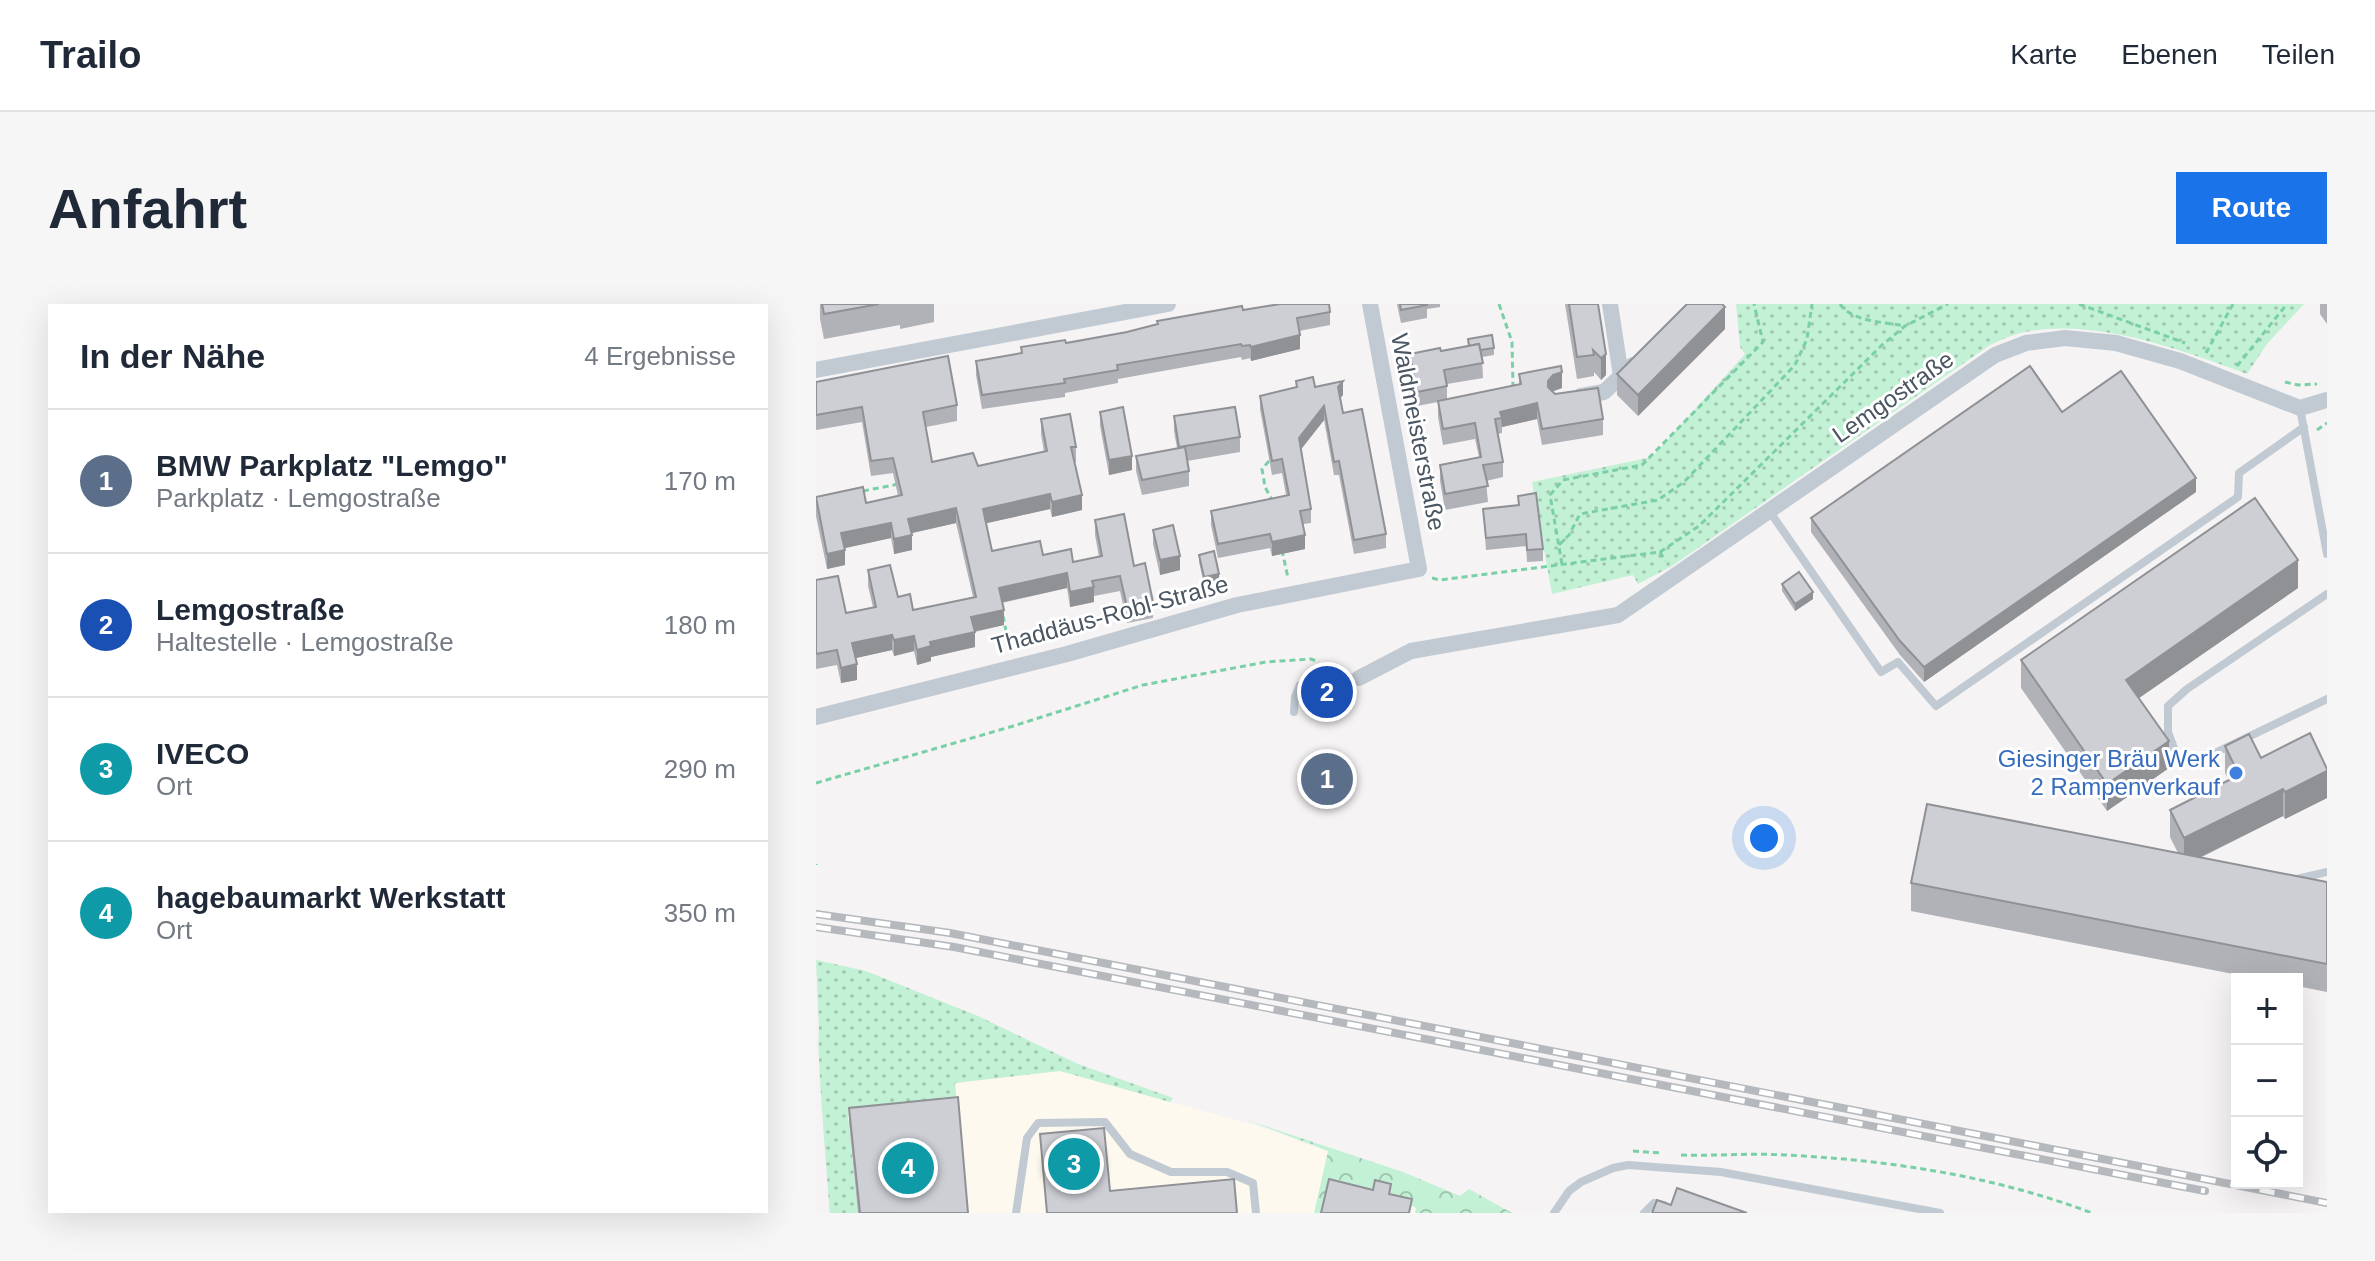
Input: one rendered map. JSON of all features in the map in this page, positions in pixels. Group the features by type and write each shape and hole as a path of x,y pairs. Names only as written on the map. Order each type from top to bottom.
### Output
{"street":[{"path":"816,370 1168,304"},
{"name":"Waldmeisterstraße","path":"1370,304 1419,569"},
{"path":"1610,304 1621,376"},
{"name":"Lemgostraße","path":"1359,678 1411,651 1618,615 1995,355 2026,343 2065,338 2116,343 2180,361 2300,408"},
{"path":"1559,400 1604,392 1643,355"},
{"path":"2300,408 2327,400"},
{"name":"Thaddäus-Robl-Straße","path":"816,717 1237,605 1419,569"}],"lane":[{"path":"2300,408 2327,554"},
{"path":"1770,512 1881,672 1898,662 1936,706 2238,497 2239,473 2304,427"},
{"path":"2327,594 2187,689 2168,706 2168,732 2178,759 2192,764 2327,699"},
{"path":"1294,712 1300,685 1317,676 1359,678"},
{"path":"2287,881 2327,872"},
{"path":"1016,1213 1027,1138 1038,1123 1105,1122 1130,1154 1171,1172 1227,1172 1253,1183 1256,1213"},
{"path":"1556,1211 1569,1191 1581,1182 1613,1168 1640,1165 1721,1172 1940,1213"},
{"path":"1644,1213 1654,1203 1679,1208"}],"path":[{"path":"1499,304 1512,342 1512,378 1518,393"},
{"path":"1562,564 1550,495 1563,480 1642,465 1763,342 1754,304"},
{"path":"1559,545 1569,535 1580,514 1658,500 1684,482 1795,365 1807,339 1812,304"},
{"path":"1840,304 1845,312 1855,316 1905,326"},
{"path":"1419,569 1424,577 1440,580 1660,552 1699,526 1881,346 1905,326 1948,304"},
{"path":"2079,304 2186,344"},
{"path":"2216,357 2206,352 2233,304"},
{"path":"2227,361 2237,366 2287,304"},
{"path":"2281,382 2298,385 2327,382"},
{"path":"1269,461 1262,469 1275,512"},
{"path":"863,492 909,482"},
{"path":"1280,539 1291,594"},
{"path":"1660,552 1676,577"},
{"path":"1002,613 1013,667"},
{"path":"816,783 1143,685 1266,662 1311,659 1323,664"},
{"path":"1613,1168 1615,1158 1624,1151 1665,1153"},
{"path":"1677,1154 1780,1155 1900,1167 1991,1182 2092,1213"}],"shaded area":[{"path":"1060,1071 1261,1127 1422,1186 1416,1213 840,1213 835,1117 957,1106 955,1083"}],"green space":[{"path":"1736,304 2304,304 2267,344 2247,374 2166,346 2109,333 2052,329 2007,337 1990,345 1672,566 1638,584 1633,575 1552,594 1532,482 1652,457 1745,354 1740,347"},
{"path":"816,960 866,971 978,1016 1078,1064 1173,1098 1170,1102 1060,1071 955,1083 957,1106 848,1116 858,1213 830,1213 819,1062"},
{"path":"1247,1120 1403,1172 1460,1196 1469,1189 1512,1213 1415,1213 1416,1208 1384,1192 1340,1187 1327,1188 1321,1213 1314,1213 1328,1151"}],"building":[{"path":"822,304 879,304 824,314"},
{"path":"1280,304 1329,304 1330,312 1297,318 1300,335 1251,347 1241,344 1117,365 1118,370 1064,379 1065,383 982,395 976,361 1022,353 1021,347 1127,332 1158,324 1157,321 1242,306 1243,310"},
{"path":"1400,304 1427,304 1427,305 1401,310"},
{"path":"1569,304 1598,304 1606,354 1601,358 1593,350 1594,355 1577,357"},
{"path":"1687,304 1722,304 1725,307 1638,395 1617,374"},
{"path":"1492,335 1494,348 1480,350 1479,344 1469,346 1468,339"},
{"path":"1479,344 1483,363 1444,370 1447,386 1417,392 1410,354"},
{"path":"948,356 957,405 923,412 932,462 973,453 978,466 1047,451 1041,419 1070,414 1076,447 1071,447 1082,495 1052,502 1050,494 983,509 992,551 1040,541 1043,555 1071,549 1073,562 1102,556 1095,520 1124,514 1134,566 1145,563 1153,602 1127,607 1120,576 1092,581 1094,587 1070,592 1067,573 999,588 1004,610 971,617 975,632 930,642 931,646 917,650 914,636 894,640 892,635 852,643 857,664 841,668 837,650 816,654 816,580 838,576 846,613 876,607 868,570 890,565 898,597 910,594 913,610 976,597 956,508 908,519 912,535 894,539 891,523 841,533 845,550 827,554 816,497 863,487 866,503 902,495 893,458 871,461 862,407 816,415 816,382"},
{"path":"1561,366 1562,372 1553,375 1548,387 1555,394 1598,388 1603,419 1542,429 1537,403 1500,412 1502,418 1495,419 1503,462 1483,465 1488,486 1445,494 1440,465 1481,457 1475,423 1443,429 1438,401 1521,384 1519,374"},
{"path":"2030,366 2062,412 2121,371 2196,478 1924,667 1900,641 1811,518"},
{"path":"1313,377 1315,387 1343,381 1338,387 1343,413 1362,409 1386,534 1354,540 1339,461 1334,462 1324,406 1299,438 1311,509 1300,511 1305,535 1272,542 1270,534 1218,544 1211,511 1289,495 1282,459 1272,461 1260,396 1297,387 1296,381"},
{"path":"1123,407 1132,456 1109,460 1100,412"},
{"path":"1235,407 1240,437 1179,447 1174,416"},
{"path":"1185,447 1189,471 1142,480 1136,456"},
{"path":"1536,493 1543,549 1527,550 1526,534 1486,538 1483,509 1519,505 1518,496"},
{"path":"2255,498 2298,560 2126,680 2169,741 2107,784 2021,660"},
{"path":"1173,525 1180,556 1160,560 1153,530"},
{"path":"1214,551 1219,574 1204,577 1199,555"},
{"path":"1799,572 1813,592 1795,604 1782,584"},
{"path":"2310,733 2327,771 2184,838 2170,810 2239,775 2225,746 2249,734 2261,758"},
{"path":"1927,804 2327,882 2327,964 1911,883"},
{"path":"958,1097 968,1213 860,1213 849,1108"},
{"path":"1104,1128 1110,1191 1234,1179 1237,1213 1047,1213 1040,1134"},
{"path":"1329,1179 1373,1190 1375,1180 1391,1184 1389,1194 1412,1199 1409,1213 1321,1213"},
{"path":"1677,1188 1747,1213 1652,1213 1657,1200 1671,1205"}],"railway":[{"path":"816,914 950,933 2327,1203"},
{"path":"816,927 954,947 2205,1191"}],"place":[{"name":"Lemgostraße","path":"1327,692"},
{"name":"Giesinger Bräu Werk 2 Rampenverkauf","path":"2236,773"},
{"name":"BMW Parkplatz \"Lemgo\"","path":"1327,779"},
{"name":"IVECO","path":"1074,1164"},
{"name":"hagebaumarkt Werkstatt","path":"908,1168"}]}
